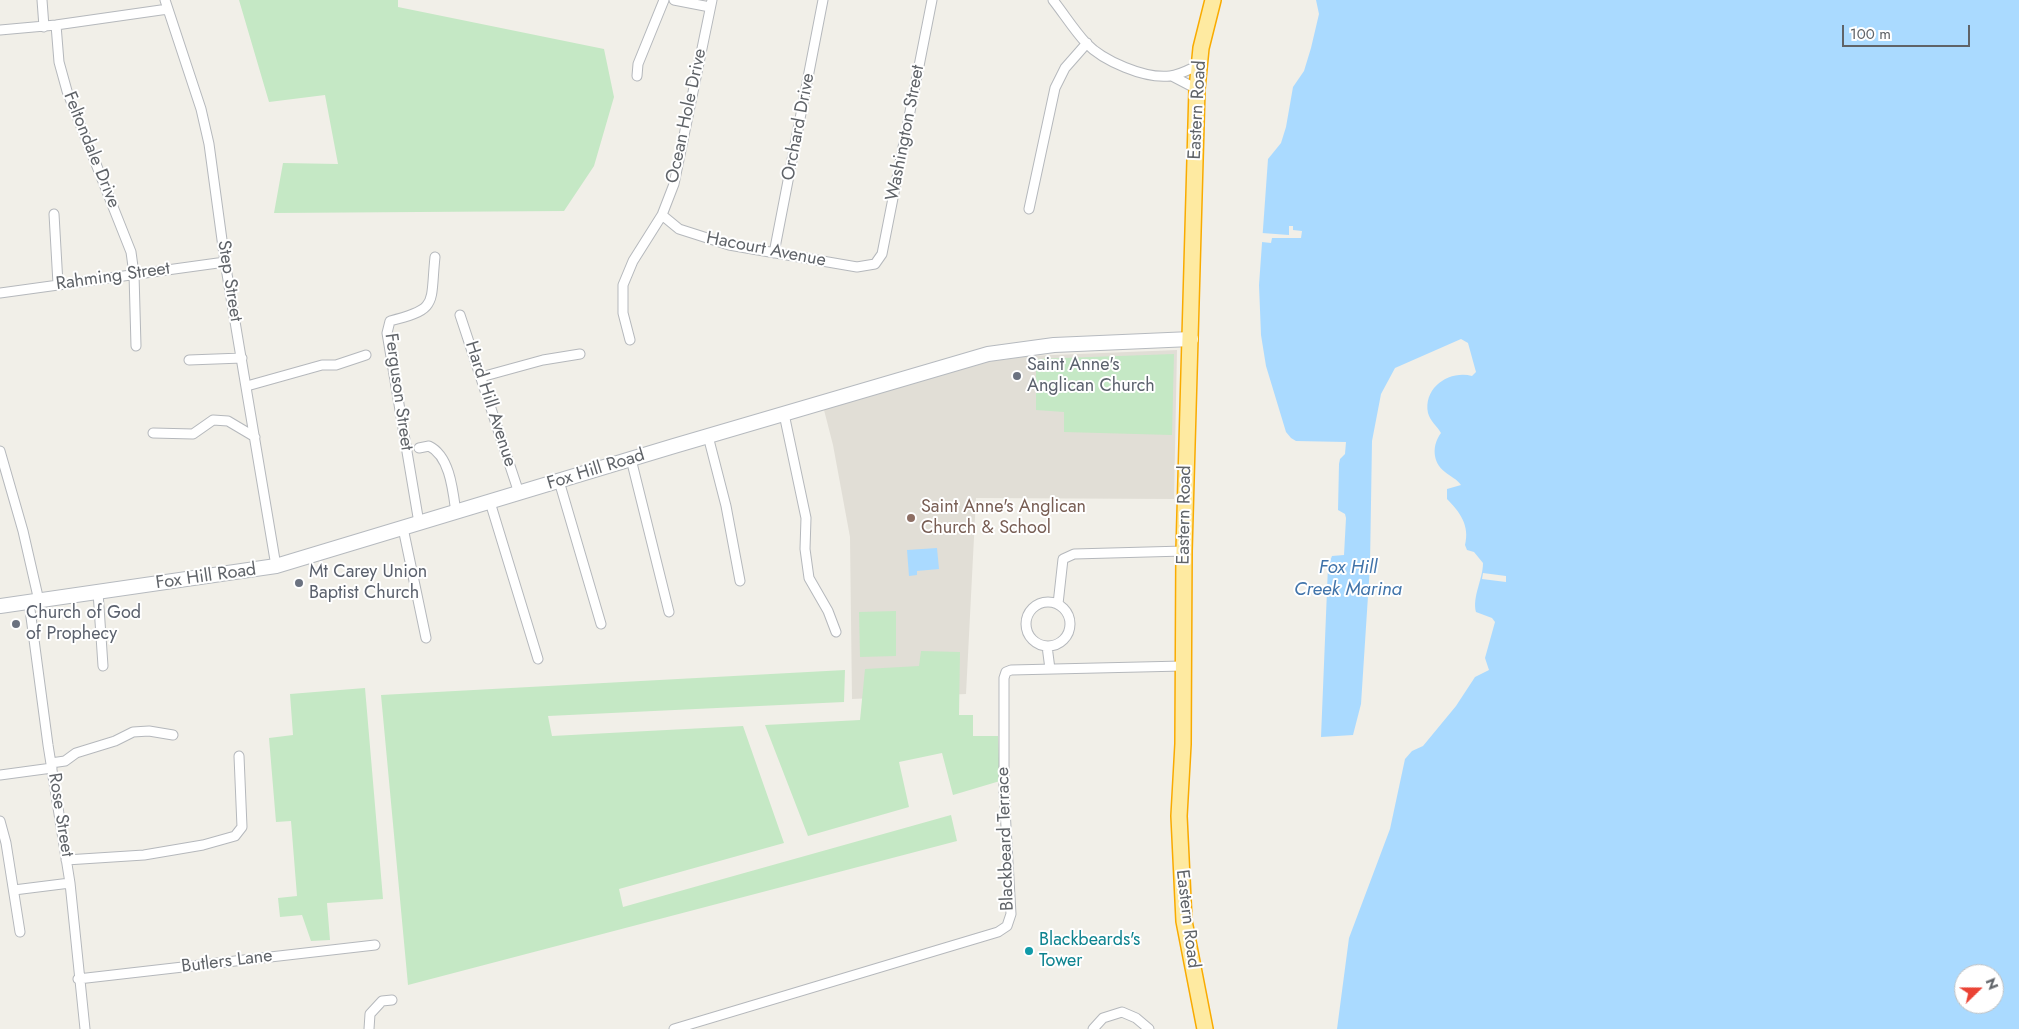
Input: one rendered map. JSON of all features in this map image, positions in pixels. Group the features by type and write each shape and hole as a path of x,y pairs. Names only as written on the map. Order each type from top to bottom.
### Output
{"highway":[{"name":"Eastern Road","path":"1205,1029 1184,921 1180,870 1184,551 1197,89 1199,65 1213,0"}],"main road":[{"name":"Fox Hill Road","path":"0,606 276,566 969,359 1003,352 1054,346 1191,339"}],"street":[{"path":"42,0 44,27"},
{"path":"637,76 638,64 664,0"},
{"path":"674,0 711,4"},
{"name":"Orchard Drive","path":"774,253 823,0"},
{"name":"Washington Street","path":"875,264 882,254 932,0"},
{"path":"1053,0 1087,43 1116,64 1140,72 1172,76 1197,89"},
{"path":"0,30 44,27 166,4"},
{"name":"Step Street","path":"166,4 203,118 209,144 225,262 276,566"},
{"name":"Ocean Hole Drive","path":"630,340 623,313 623,285 633,261 662,215 680,160 711,4"},
{"name":"Feltondale Drive","path":"56,25 59,62 67,91 124,233 134,274 136,346"},
{"path":"1029,209 1055,88 1065,68 1087,43"},
{"path":"1172,76 1199,65"},
{"path":"54,214 58,284"},
{"name":"Hacourt Avenue","path":"662,215 679,229 729,245 857,267 875,264"},
{"name":"Ferguson Street","path":"419,523 387,333 390,321 416,315 427,308 431,299 435,257"},
{"name":"Rahming Street","path":"0,293 225,262"},
{"name":"Hard Hill Avenue","path":"460,315 519,493"},
{"path":"481,377 543,360 580,354"},
{"path":"247,386 322,365 336,365 366,355"},
{"path":"189,360 242,358"},
{"path":"784,414 806,518 805,549 809,578 828,611 836,632"},
{"path":"153,432 193,434 213,420 228,421 255,438"},
{"path":"708,436 726,506 740,581"},
{"path":"419,448 429,446 440,453 452,487 456,513"},
{"name":"Rose Street","path":"0,451 23,531 34,601 52,766 70,883 78,979 85,1029"},
{"path":"631,459 669,612"},
{"path":"559,481 601,624"},
{"path":"490,502 538,659"},
{"path":"403,528 426,638"},
{"path":"1058,604 1064,559 1067,556 1074,554 1184,551"},
{"path":"98,592 103,666"},
{"path":"1044,602 1058,604 1068,615 1069,629 1061,642 1047,646 1034,641 1026,629 1027,615 1037,605 1044,602"},
{"path":"1047,646 1050,669"},
{"name":"Blackbeard Terrace","path":"674,1029 998,932 1006,926 1011,914 1004,792 1004,678 1006,672 1010,670 1183,666"},
{"path":"0,775 52,766 66,761 76,753 133,732 149,731 173,734"},
{"path":"66,860 144,855 203,846 235,836 242,827 239,756"},
{"path":"0,821 14,890 20,932"},
{"path":"14,890 70,883"},
{"name":"Butlers Lane","path":"78,979 376,945"},
{"path":"369,1029 370,1014 382,1001 392,1000"},
{"path":"1093,1029 1103,1018 1122,1012 1136,1018 1149,1029"}],"shaded area":[{"name":"Saint Anne's Anglican Church & School","path":"1177,350 1174,499 976,498 966,694 852,699 850,537 833,445 823,406 986,362 1028,356"}],"green space":[{"path":"239,0 398,0 398,7 604,49 614,97 594,166 564,211 274,213 283,163 338,164 325,95 269,102"},
{"path":"1174,354 1172,435 1064,432 1064,412 1036,410 1036,359"},
{"path":"896,611 896,656 860,657 859,612"},
{"path":"921,651 960,652 959,715 973,715 973,736 998,736 1000,781 953,795 942,753 899,762 909,807 808,836 765,725 860,720 865,669 919,666"},
{"path":"845,670 844,702 548,716 552,736 743,726 784,843 619,889 623,907 951,815 957,841 408,985 381,695"},
{"path":"365,688 383,899 327,903 330,940 311,941 302,915 280,917 278,898 297,896 291,821 276,822 269,738 293,735 290,694"}],"water":[{"name":"Fox Hill Creek Marina","path":"1316,0 2019,0 2019,1029 1337,1029 1349,938 1390,829 1405,759 1412,751 1423,746 1456,706 1475,677 1489,670 1485,658 1495,622 1492,618 1476,612 1475,600 1483,563 1474,552 1467,550 1463,520 1447,499 1447,489 1461,485 1445,472 1438,463 1435,448 1441,433 1430,419 1428,413 1430,395 1440,382 1455,376 1472,376 1476,372 1468,343 1461,339 1395,368 1381,394 1372,441 1370,565 1361,704 1353,735 1321,737 1328,566 1332,556 1344,555 1346,518 1345,514 1338,510 1339,464 1340,459 1345,454 1346,442 1296,441 1286,432 1266,366 1261,335 1259,285 1268,159 1281,143 1286,127 1293,87 1304,71 1319,14"},
{"path":"937,548 939,569 917,571 917,575 909,576 907,550"}],"pier":[{"path":"1289,226 1293,226 1293,230 1302,231 1301,238 1272,238 1271,243 1262,242 1262,233 1289,235"},
{"path":"1483,573 1506,576 1506,582 1482,579"}],"place":[{"name":"Saint Anne's Anglican Church","path":"1017,376"},
{"name":"Saint Anne's Anglican Church & School","path":"911,518"},
{"name":"Mt Carey Union Baptist Church","path":"299,583"},
{"name":"Church of God of Prophecy","path":"16,624"},
{"name":"Blackbeards's Tower","path":"1029,951"}]}
